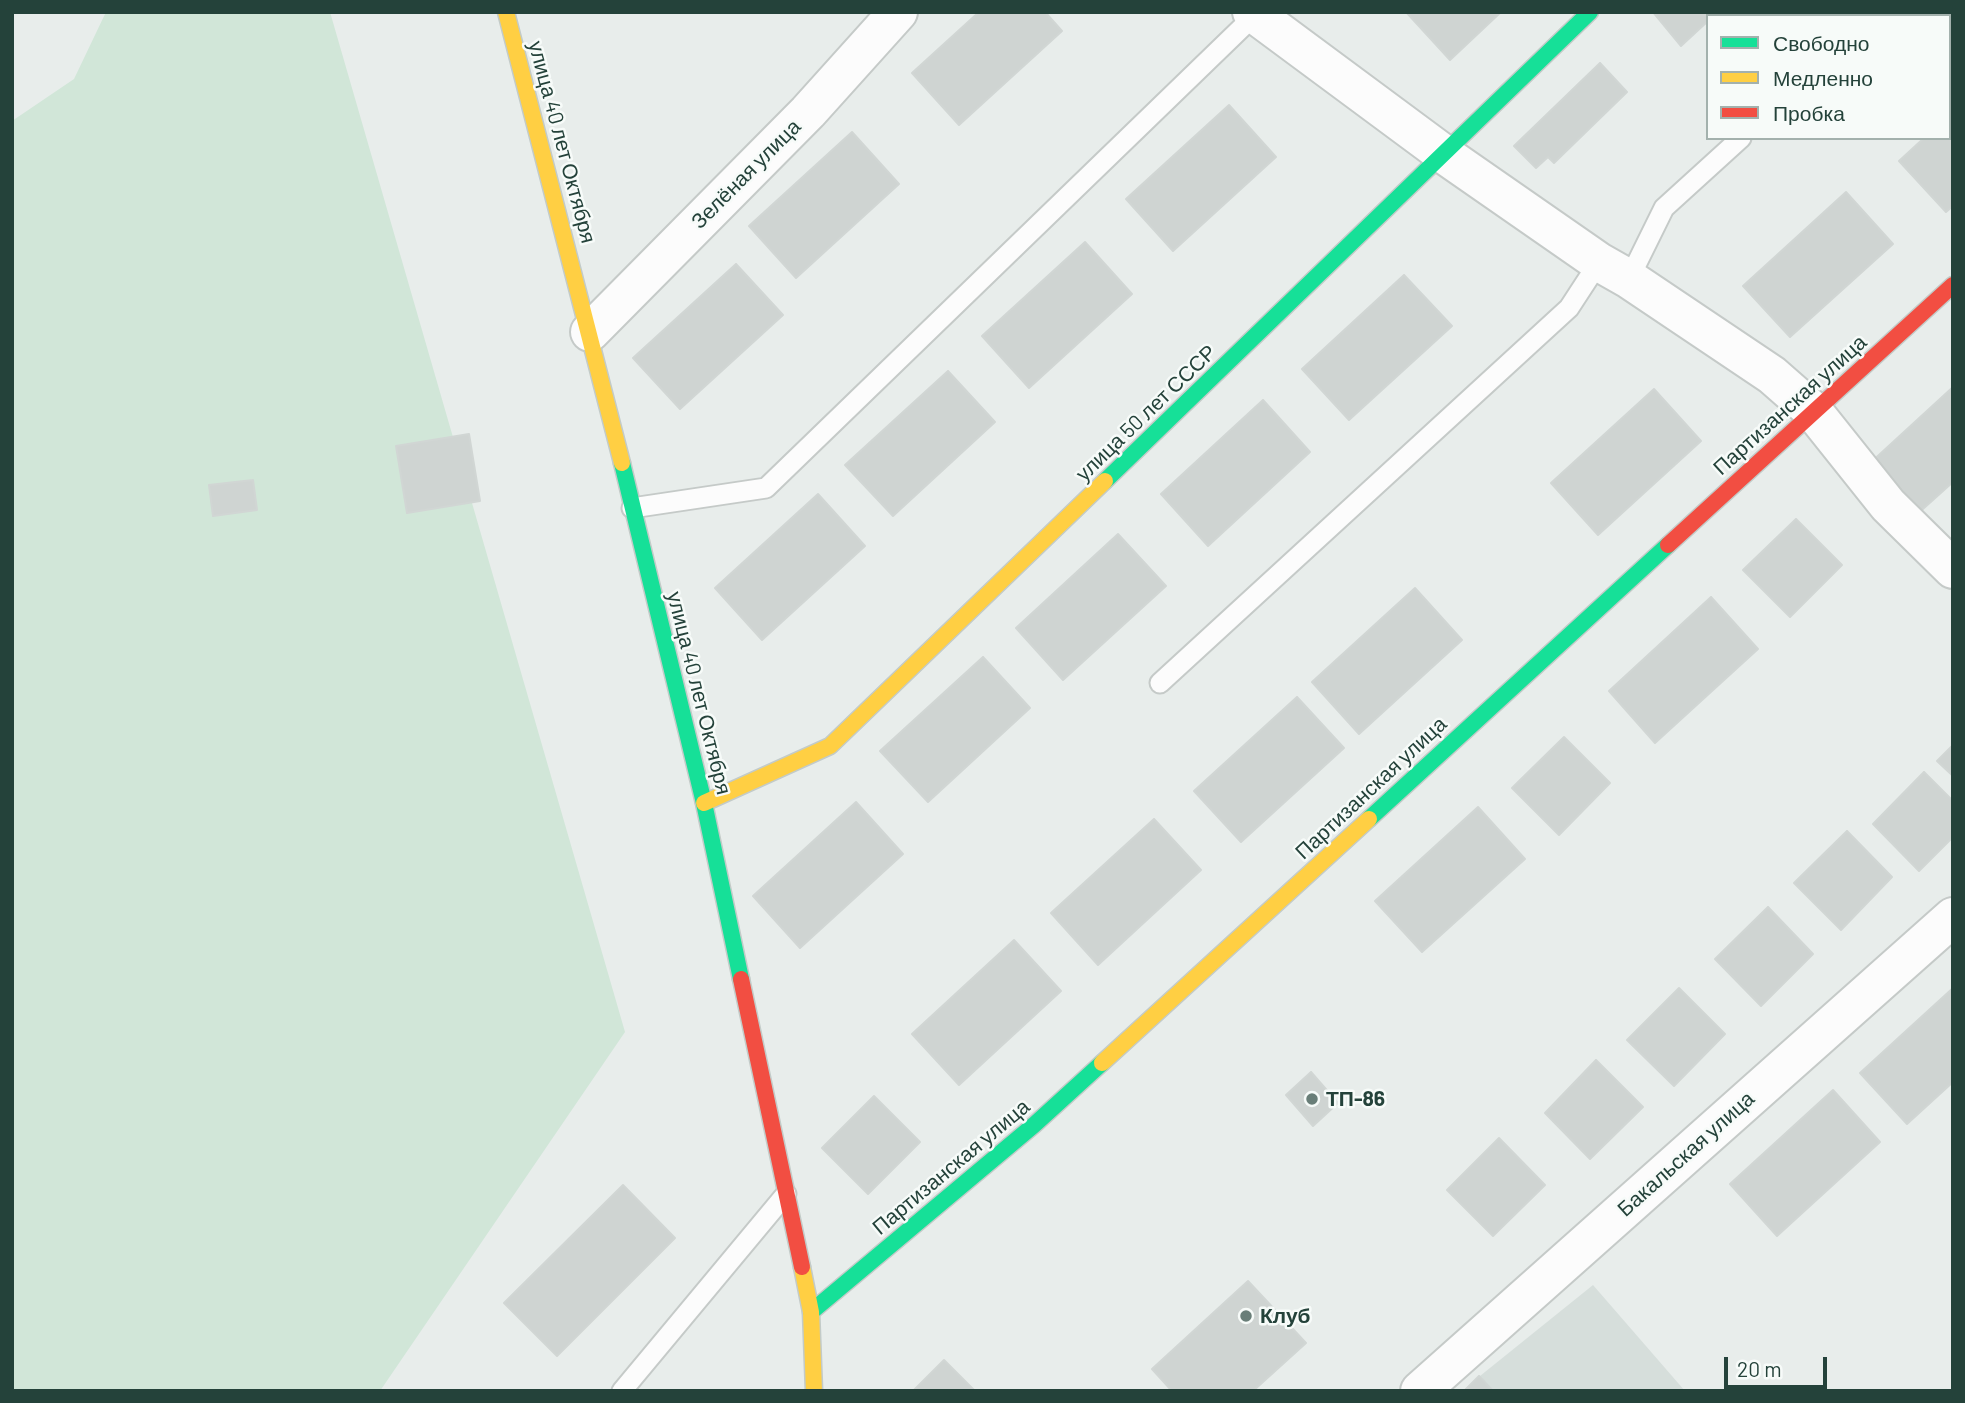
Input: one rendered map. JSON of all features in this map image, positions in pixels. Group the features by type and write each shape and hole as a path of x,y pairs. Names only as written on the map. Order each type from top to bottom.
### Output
{"street":[{"name":"улица 40 лет Октября","path":"506,12 590,332 704,803 811,1312 814,1391"},
{"name":"Зелёная улица","path":"590,332 808,112 898,12"},
{"name":"улица 50 лет СССР","path":"704,803 830,746 1445,155 1590,12"},
{"path":"1255,13 1445,155 1772,375 1813,411 1888,505 1953,569"},
{"name":"Партизанская улица","path":"811,1312 1045,1116 1953,285"},
{"name":"Бакальская улица","path":"1420,1391 1953,917"}],"lane":[{"path":"632,508 766,488 1255,13"},
{"path":"1160,683 1569,308 1614,270 1664,208 1739,140"},
{"path":"622,1391 786,1194"}],"shaded area":[{"path":"1593,1285 1685,1391 1464,1391 1480,1376"}],"green space":[{"path":"106,12 330,12 625,1032 380,1391 12,1391 12,121 74,79"}],"building":[{"path":"979,12 1045,12 1062,31 959,125 912,73"},
{"path":"1406,12 1501,12 1450,60"},
{"path":"1653,12 1718,12 1706,14 1706,23 1681,46"},
{"path":"1600,63 1627,92 1554,163 1548,157 1536,168 1514,146"},
{"path":"1229,105 1276,157 1173,251 1126,199"},
{"path":"1953,112 1953,206 1946,212 1899,161 1922,140 1951,140"},
{"path":"852,132 899,184 796,278 749,226"},
{"path":"1846,192 1893,244 1790,337 1743,286"},
{"path":"1085,242 1132,294 1029,388 982,336"},
{"path":"736,264 783,315 680,409 633,358"},
{"path":"1404,275 1452,326 1349,420 1302,369"},
{"path":"948,371 995,422 893,516 845,465"},
{"path":"1953,387 1953,482 1914,517 1868,465"},
{"path":"1654,389 1701,441 1598,535 1551,483"},
{"path":"1263,400 1310,452 1208,546 1161,494"},
{"path":"469,434 480,501 407,513 396,446"},
{"path":"253,480 257,510 213,516 209,485"},
{"path":"818,494 865,546 762,640 715,588"},
{"path":"1796,519 1842,565 1790,617 1743,570"},
{"path":"1118,534 1166,586 1063,680 1016,628"},
{"path":"1415,588 1462,640 1359,734 1312,682"},
{"path":"1711,597 1758,649 1655,743 1609,691"},
{"path":"983,657 1030,708 928,802 880,751"},
{"path":"1297,697 1344,748 1241,842 1194,791"},
{"path":"1564,737 1610,783 1559,835 1512,788"},
{"path":"1953,745 1953,776 1937,761"},
{"path":"1924,772 1953,801 1953,837 1919,871 1873,824"},
{"path":"856,802 903,854 800,948 753,896"},
{"path":"1478,807 1525,859 1422,952 1375,901"},
{"path":"1154,819 1201,870 1098,965 1051,913"},
{"path":"1847,831 1892,877 1841,930 1794,883"},
{"path":"1768,907 1813,954 1761,1006 1715,959"},
{"path":"1014,940 1061,991 959,1085 912,1034"},
{"path":"1679,988 1725,1034 1674,1086 1627,1040"},
{"path":"1953,988 1953,1082 1907,1124 1860,1073"},
{"path":"1596,1060 1643,1107 1590,1159 1545,1113"},
{"name":"ТП-86","path":"1311,1072 1338,1103 1313,1126 1286,1095"},
{"path":"1833,1090 1880,1142 1777,1236 1730,1184"},
{"path":"874,1096 920,1142 868,1194 822,1148"},
{"path":"1499,1138 1545,1185 1493,1236 1447,1190"},
{"path":"623,1185 675,1238 557,1356 504,1303"},
{"name":"Клуб","path":"1248,1281 1306,1343 1253,1391 1172,1391 1152,1369"},
{"path":"944,1360 975,1391 913,1391"},
{"path":"1479,1376 1493,1391 1464,1391"}],"traffic: fast":[{"path":"1105,481 1590,12"},
{"path":"622,463 704,803 741,979"},
{"path":"1369,819 1668,545"},
{"path":"811,1312 1034,1125 1102,1063"}],"traffic: slow":[{"path":"506,12 622,463"},
{"path":"704,803 830,746 1105,481"},
{"path":"1102,1063 1369,819"},
{"path":"802,1267 811,1312 814,1391"}],"traffic: jam":[{"path":"1668,545 1953,285"},
{"path":"741,979 802,1267"}],"place":[{"name":"ТП-86","path":"1312,1099"},
{"name":"Клуб","path":"1246,1316"}]}
